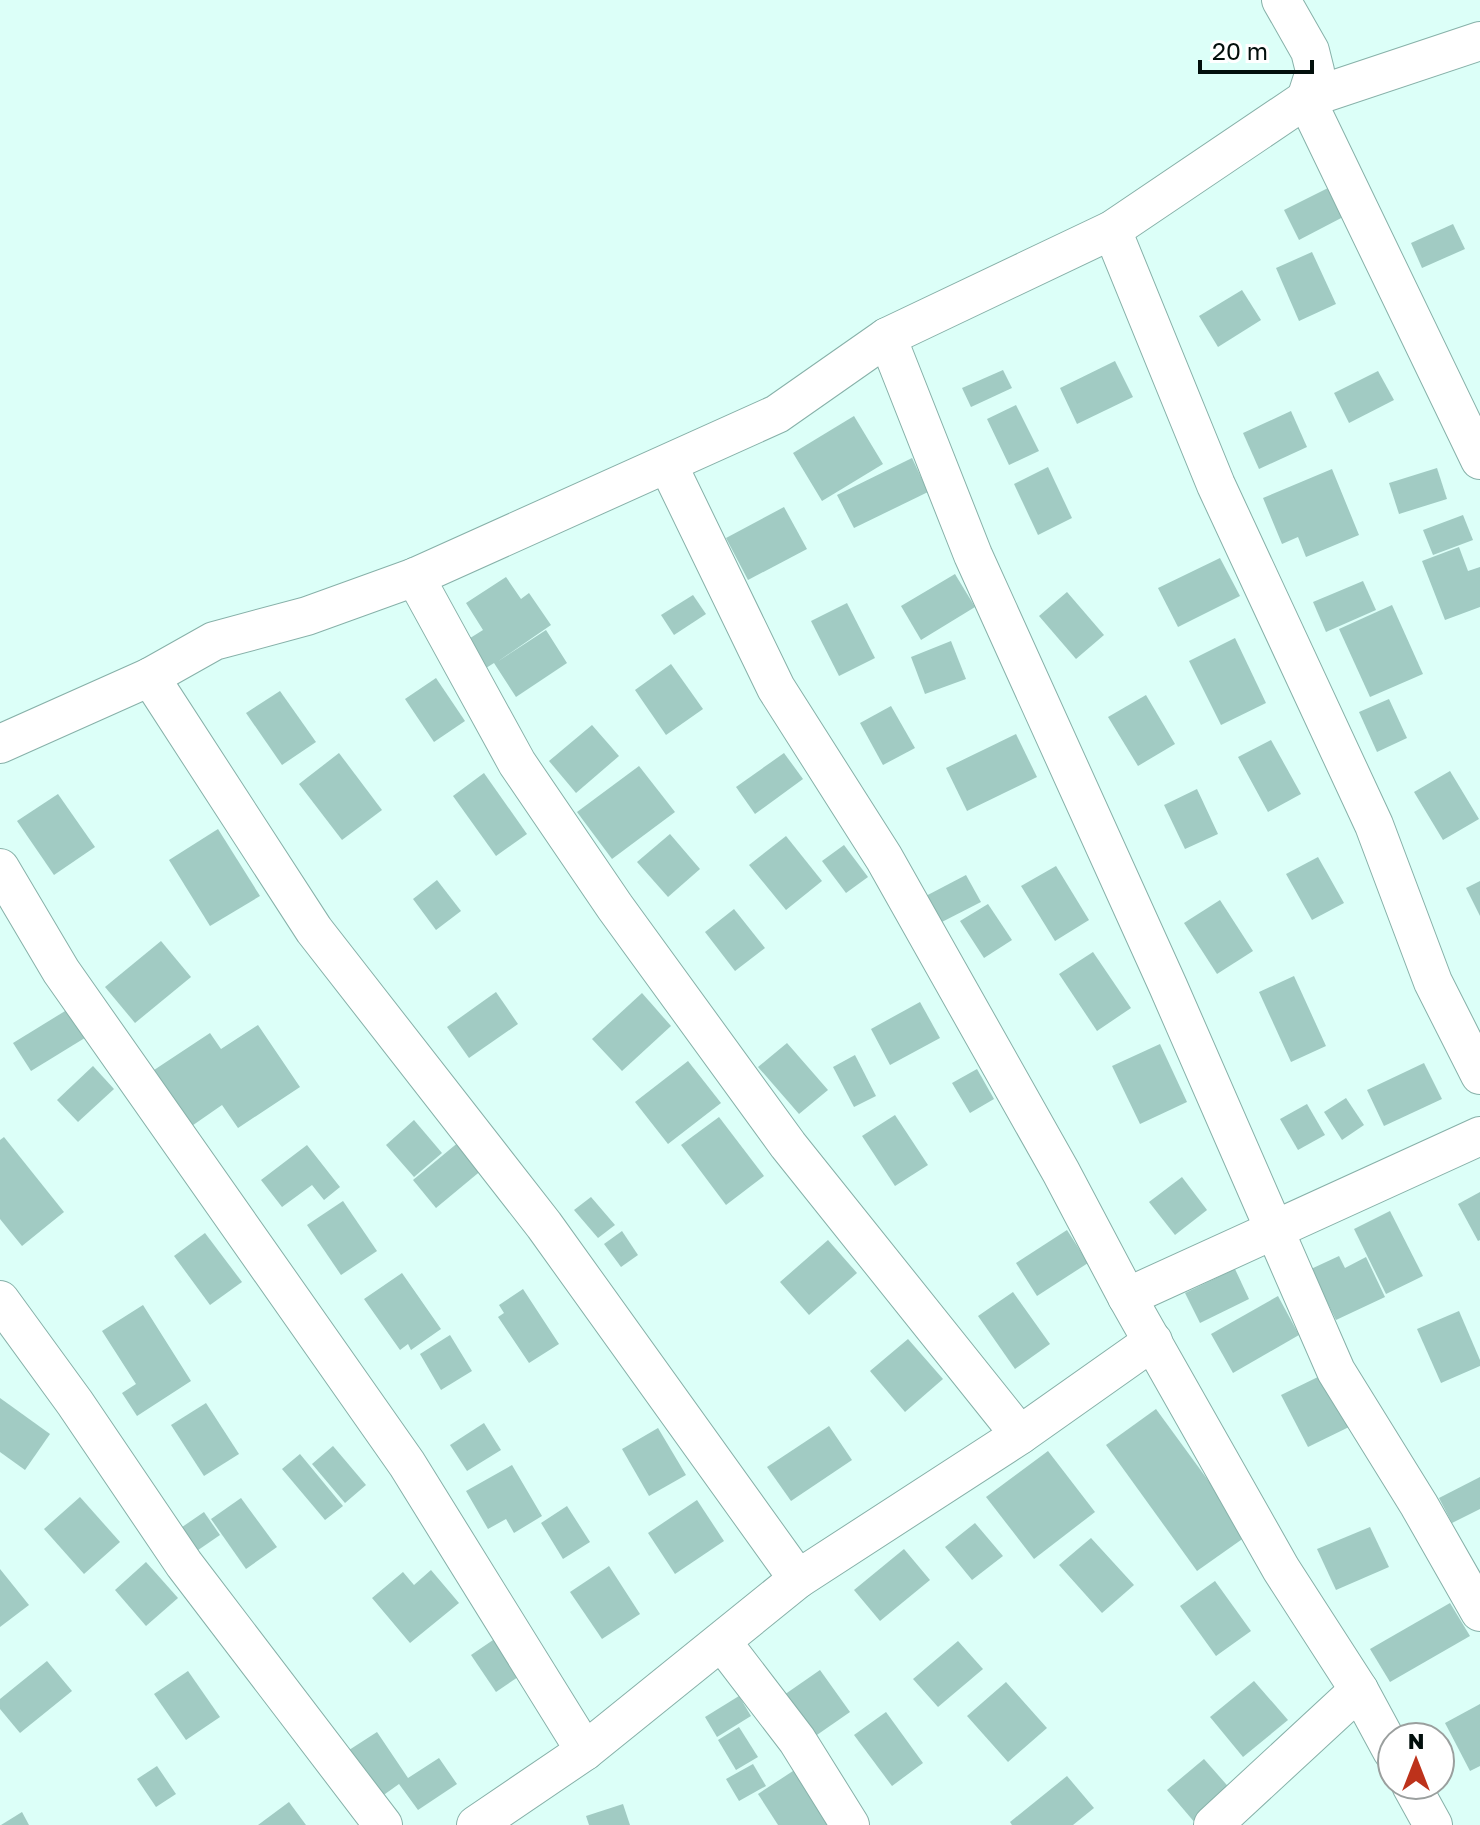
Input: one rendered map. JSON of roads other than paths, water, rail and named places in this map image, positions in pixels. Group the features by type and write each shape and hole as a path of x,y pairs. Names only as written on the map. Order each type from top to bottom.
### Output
{"street":[{"path":"1281,0 1310,51 1315,71 1306,99 1480,460"},
{"path":"0,744 150,677 214,641 307,616 415,577 777,414 887,337 1112,230 1306,99 1480,41"},
{"path":"1112,230 1216,485 1374,825 1433,982 1480,1075"},
{"path":"887,337 973,555 1162,972 1336,1371 1419,1505 1480,1612"},
{"path":"668,465 776,688 884,858 1281,1569 1376,1721"},
{"path":"415,577 517,763 615,907 788,1145 1020,1435"},
{"path":"150,677 314,930 544,1225 798,1579"},
{"path":"0,868 61,971 407,1464 585,1751"},
{"path":"1127,1297 1480,1136"},
{"path":"0,1300 75,1403 184,1564 383,1825"},
{"path":"476,1825 585,1751 798,1579 1020,1435 1153,1341"},
{"path":"722,1642 797,1740 850,1825"},
{"path":"1213,1825 1359,1690"},
{"path":"1420,1801 1433,1825"}]}
